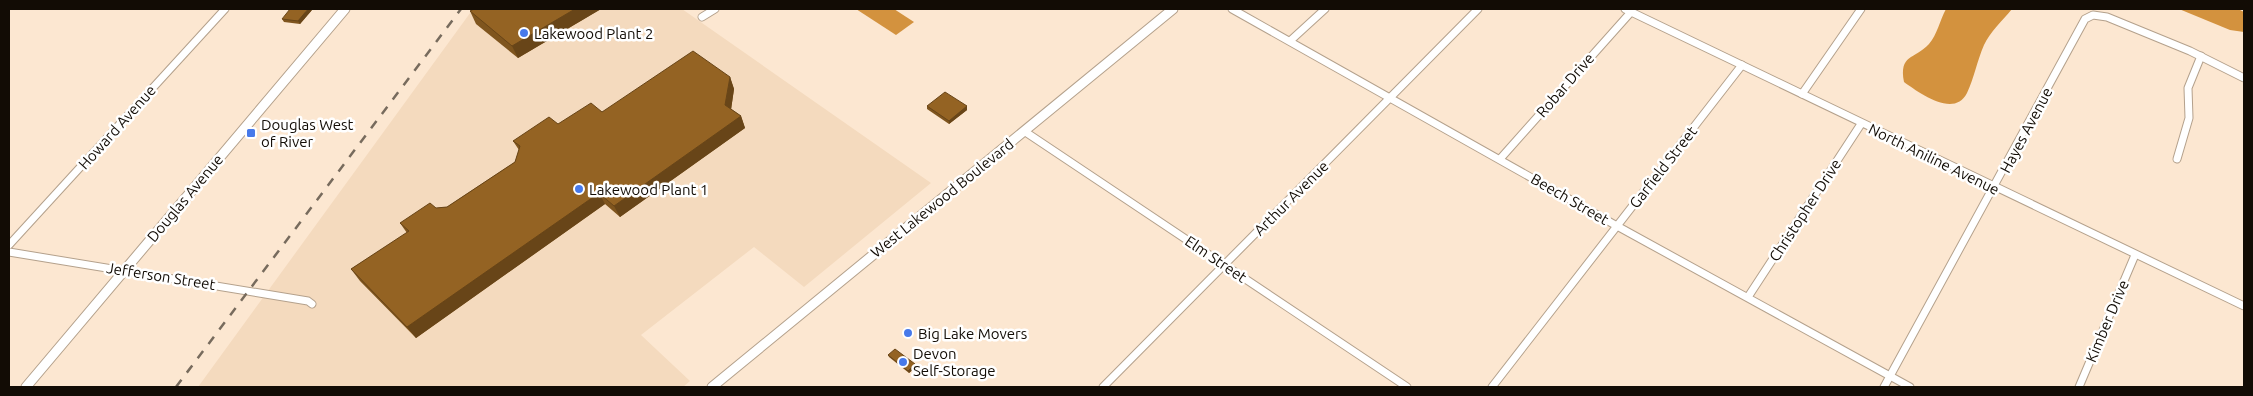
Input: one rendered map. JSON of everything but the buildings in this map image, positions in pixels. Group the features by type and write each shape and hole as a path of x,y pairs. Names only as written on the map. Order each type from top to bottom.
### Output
{"street":[{"name":"Howard Avenue","path":"9,245 225,9"},
{"name":"Douglas Avenue","path":"26,387 345,9"},
{"path":"702,17 715,9"},
{"name":"West Lakewood Boulevard","path":"712,387 1173,9"},
{"name":"Beech Street","path":"1232,9 1618,226 1910,387"},
{"path":"1290,41 1325,9"},
{"name":"Arthur Avenue","path":"1103,387 1478,9"},
{"path":"1802,94 1861,9"},
{"name":"North Aniline Avenue","path":"1628,10 1994,188 2244,306"},
{"name":"Robar Drive","path":"1500,158 1628,10"},
{"name":"Hayes Avenue","path":"1884,387 2085,19 2089,16 2099,15 2201,56 2244,78"},
{"path":"2177,160 2189,118 2188,88 2201,56"},
{"name":"Garfield Street","path":"1492,387 1742,65"},
{"name":"Christopher Drive","path":"1748,297 1861,124"},
{"name":"Elm Street","path":"1024,131 1407,387"},
{"name":"Jefferson Street","path":"9,252 302,300 312,304"},
{"name":"Kimber Drive","path":"2079,387 2135,255"}],"shaded area":[{"path":"473,9 682,9 931,183 804,287 754,247 641,335 690,381 683,387 198,387"},
{"path":"856,9 894,9 914,22 896,35"},
{"path":"1946,9 2012,9 1987,40 1967,93 1954,104 1936,101 1918,92 1904,82 1903,73 1906,62 1932,40"},
{"path":"2179,9 2238,9 2244,12 2244,32 2230,30"}],"railway":[{"path":"176,387 461,9"}],"place":[{"name":"Lakewood Plant 2","path":"524,33"},
{"name":"Douglas West of River","path":"251,133"},
{"name":"Lakewood Plant 1","path":"579,189"},
{"name":"Big Lake Movers","path":"908,333"},
{"name":"Devon Self-Storage","path":"903,362"}]}
